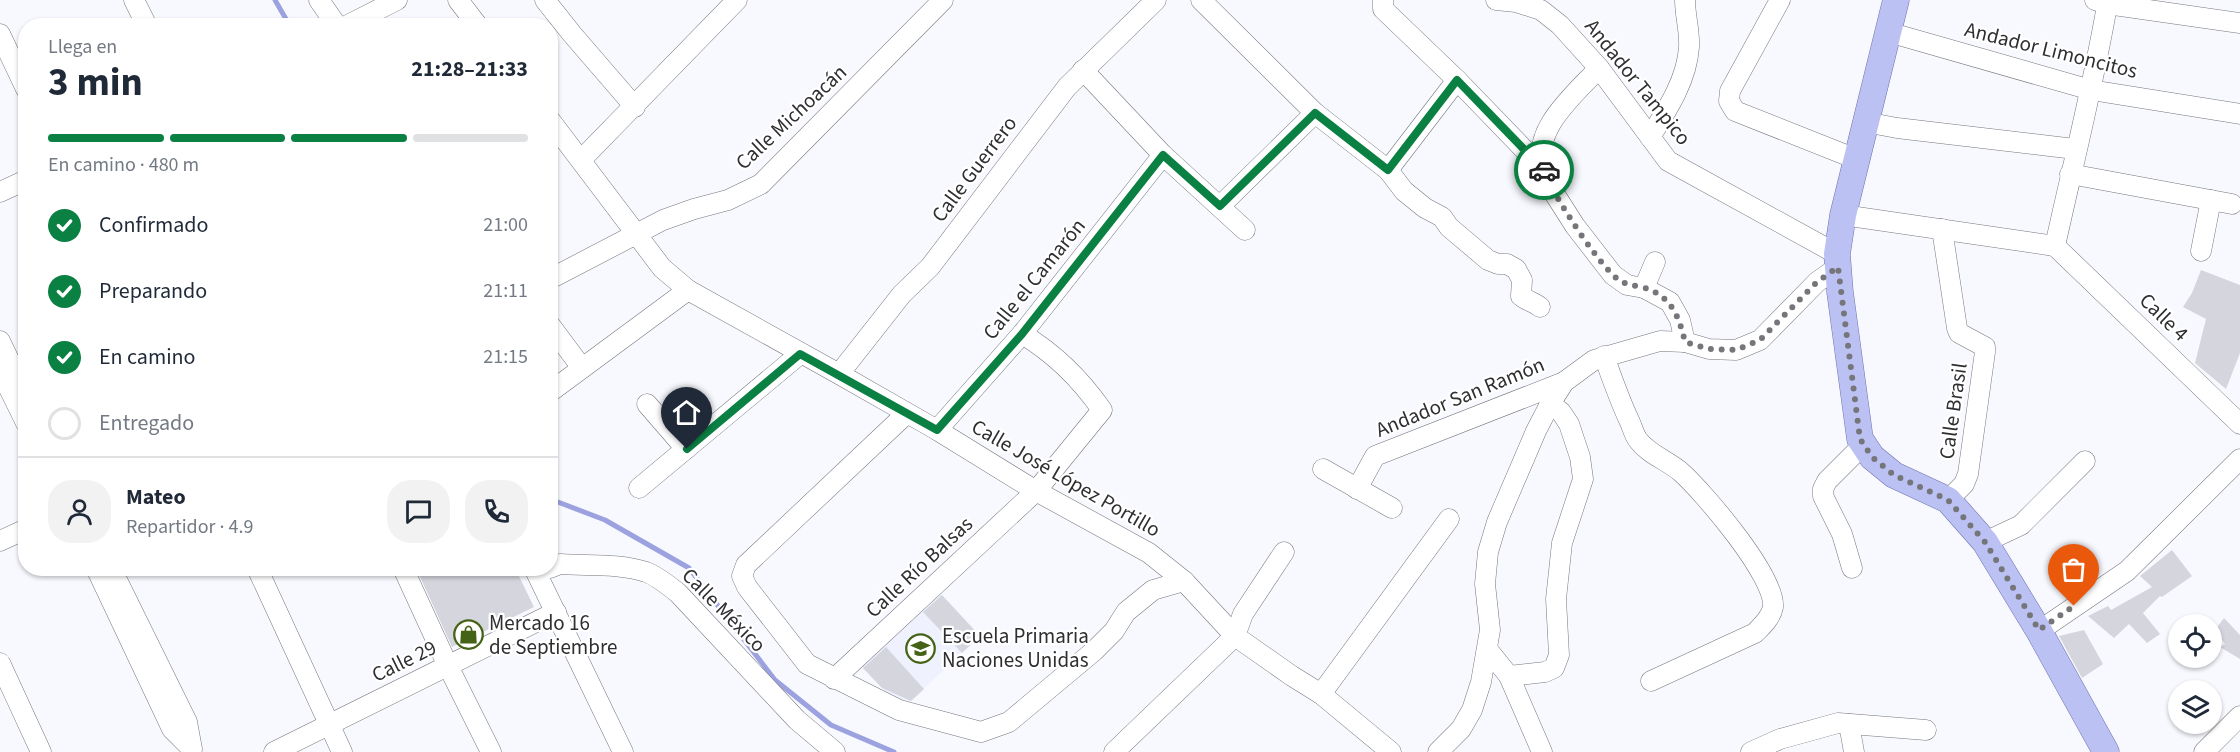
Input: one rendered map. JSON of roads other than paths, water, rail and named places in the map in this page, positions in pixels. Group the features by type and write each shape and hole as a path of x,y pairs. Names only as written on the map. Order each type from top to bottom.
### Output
{"main road":[{"path":"1896,0 1843,215 1838,260 1860,439 1872,457 1894,475 1948,500 1985,542 2039,630 2106,752"}],"street":[{"path":"134,0 143,18"},
{"path":"319,0 332,18"},
{"path":"362,18 397,0"},
{"path":"459,0 472,18"},
{"path":"545,0 635,106"},
{"name":"Calle Michoacán","path":"558,275 663,220 728,200 761,184 943,0"},
{"name":"Calle Guerrero","path":"839,374 902,294 930,267 1067,87 1156,0"},
{"path":"1202,0 1315,113 1388,170 1404,191 1425,208 1442,217 1449,227 1488,260 1498,264 1507,264 1516,269 1522,280 1521,296 1540,307"},
{"path":"1383,0 1383,9 1457,80 1545,171"},
{"name":"Andador Tampico","path":"1496,0 1546,5 1560,25 1599,68 1668,162 1838,260"},
{"path":"1650,137 1669,107 1681,81 1689,50 1685,0"},
{"path":"1780,0 1730,91 1729,101 1735,111 1856,159"},
{"path":"581,160 735,1"},
{"path":"1843,215 2055,246 2075,149 2091,90 2103,1 2240,23"},
{"name":"Andador Limoncitos","path":"1888,32 2091,90 2240,114"},
{"path":"0,34 18,72"},
{"path":"1599,68 1567,102 1551,124 1541,147 1545,171 1554,193 1575,226 1613,275 1627,285 1644,288 1670,302 1680,320 1685,342"},
{"path":"1083,70 1163,155 1245,230"},
{"path":"1388,170 1457,80"},
{"path":"1220,206 1315,113"},
{"path":"1865,122 1897,128 2075,149"},
{"name":"Calle José López Portillo","path":"558,130 662,268 688,290 937,430 1036,491 1149,553 1184,581 1235,636 1321,694 1391,752"},
{"name":"Calle el Camarón","path":"937,430 1022,334 1163,155"},
{"path":"2070,174 2232,204"},
{"path":"0,192 18,184"},
{"path":"2201,251 2211,200"},
{"name":"Calle Brasil","path":"1942,230 1957,328 1959,333 1985,347 1968,474 1964,484 1948,500"},
{"name":"Calle 4","path":"2055,246 2240,424"},
{"path":"1438,752 1461,729 1472,710 1488,650 1490,630 1485,584 1488,552 1497,522 1550,404 1564,382 1594,360 1660,341 1685,342 1709,349 1736,350 1760,340 1838,260"},
{"path":"1644,288 1655,262"},
{"path":"558,386 688,290"},
{"name":"Calle Río Balsas","path":"834,679 1036,491 1102,410 1085,386 1059,361 1022,334"},
{"path":"558,336 582,368"},
{"path":"0,341 18,377"},
{"path":"639,488 800,354"},
{"path":"1604,356 1619,399 1639,441 1687,477 1747,549 1767,586 1773,606 1768,619 1755,633 1651,681"},
{"path":"0,370 18,407"},
{"name":"Andador San Ramón","path":"1357,489 1375,456 1564,382"},
{"path":"647,404 687,449"},
{"name":"Andador San Ramón","path":"1509,676 1545,672 1554,668 1559,655 1556,581 1562,543 1582,479 1580,457 1569,424 1561,412 1550,404"},
{"path":"906,414 746,565 742,576 747,587 807,664 899,710 981,732 1009,722 1094,651 1114,631 1126,612 1135,604 1154,590 1184,581"},
{"path":"1852,568 1842,534 1824,496 1823,489 1827,481 1864,444"},
{"path":"2039,630 2127,571 2240,459"},
{"path":"1985,542 2021,525 2085,461"},
{"path":"1323,469 1392,508"},
{"path":"1321,694 1449,519"},
{"path":"0,541 18,533"},
{"path":"1114,752 1235,636 1243,614 1284,552"},
{"name":"Calle México","path":"558,565 627,567 648,572 662,580 678,592 797,720 835,752"},
{"path":"100,576 172,729 192,750"},
{"path":"115,576 187,722 192,750"},
{"path":"261,576 342,752"},
{"path":"407,576 491,752"},
{"path":"545,576 556,612 623,752"},
{"name":"Calle 29","path":"274,752 556,612"},
{"path":"1488,650 1509,676 1542,752"},
{"path":"0,663 41,752"},
{"path":"2204,752 2240,716"},
{"path":"1751,752 1780,739 1838,723 1926,730"},
{"path":"1849,724 1854,752"}],"waterway":[{"path":"275,0 285,18"},
{"path":"558,502 605,520 689,568 775,680 831,725 894,752"}],"place":[{"name":"Mercado 16 de Septiembre","path":"468,635"},
{"name":"Escuela Primaria Naciones Unidas","path":"921,648"}]}
